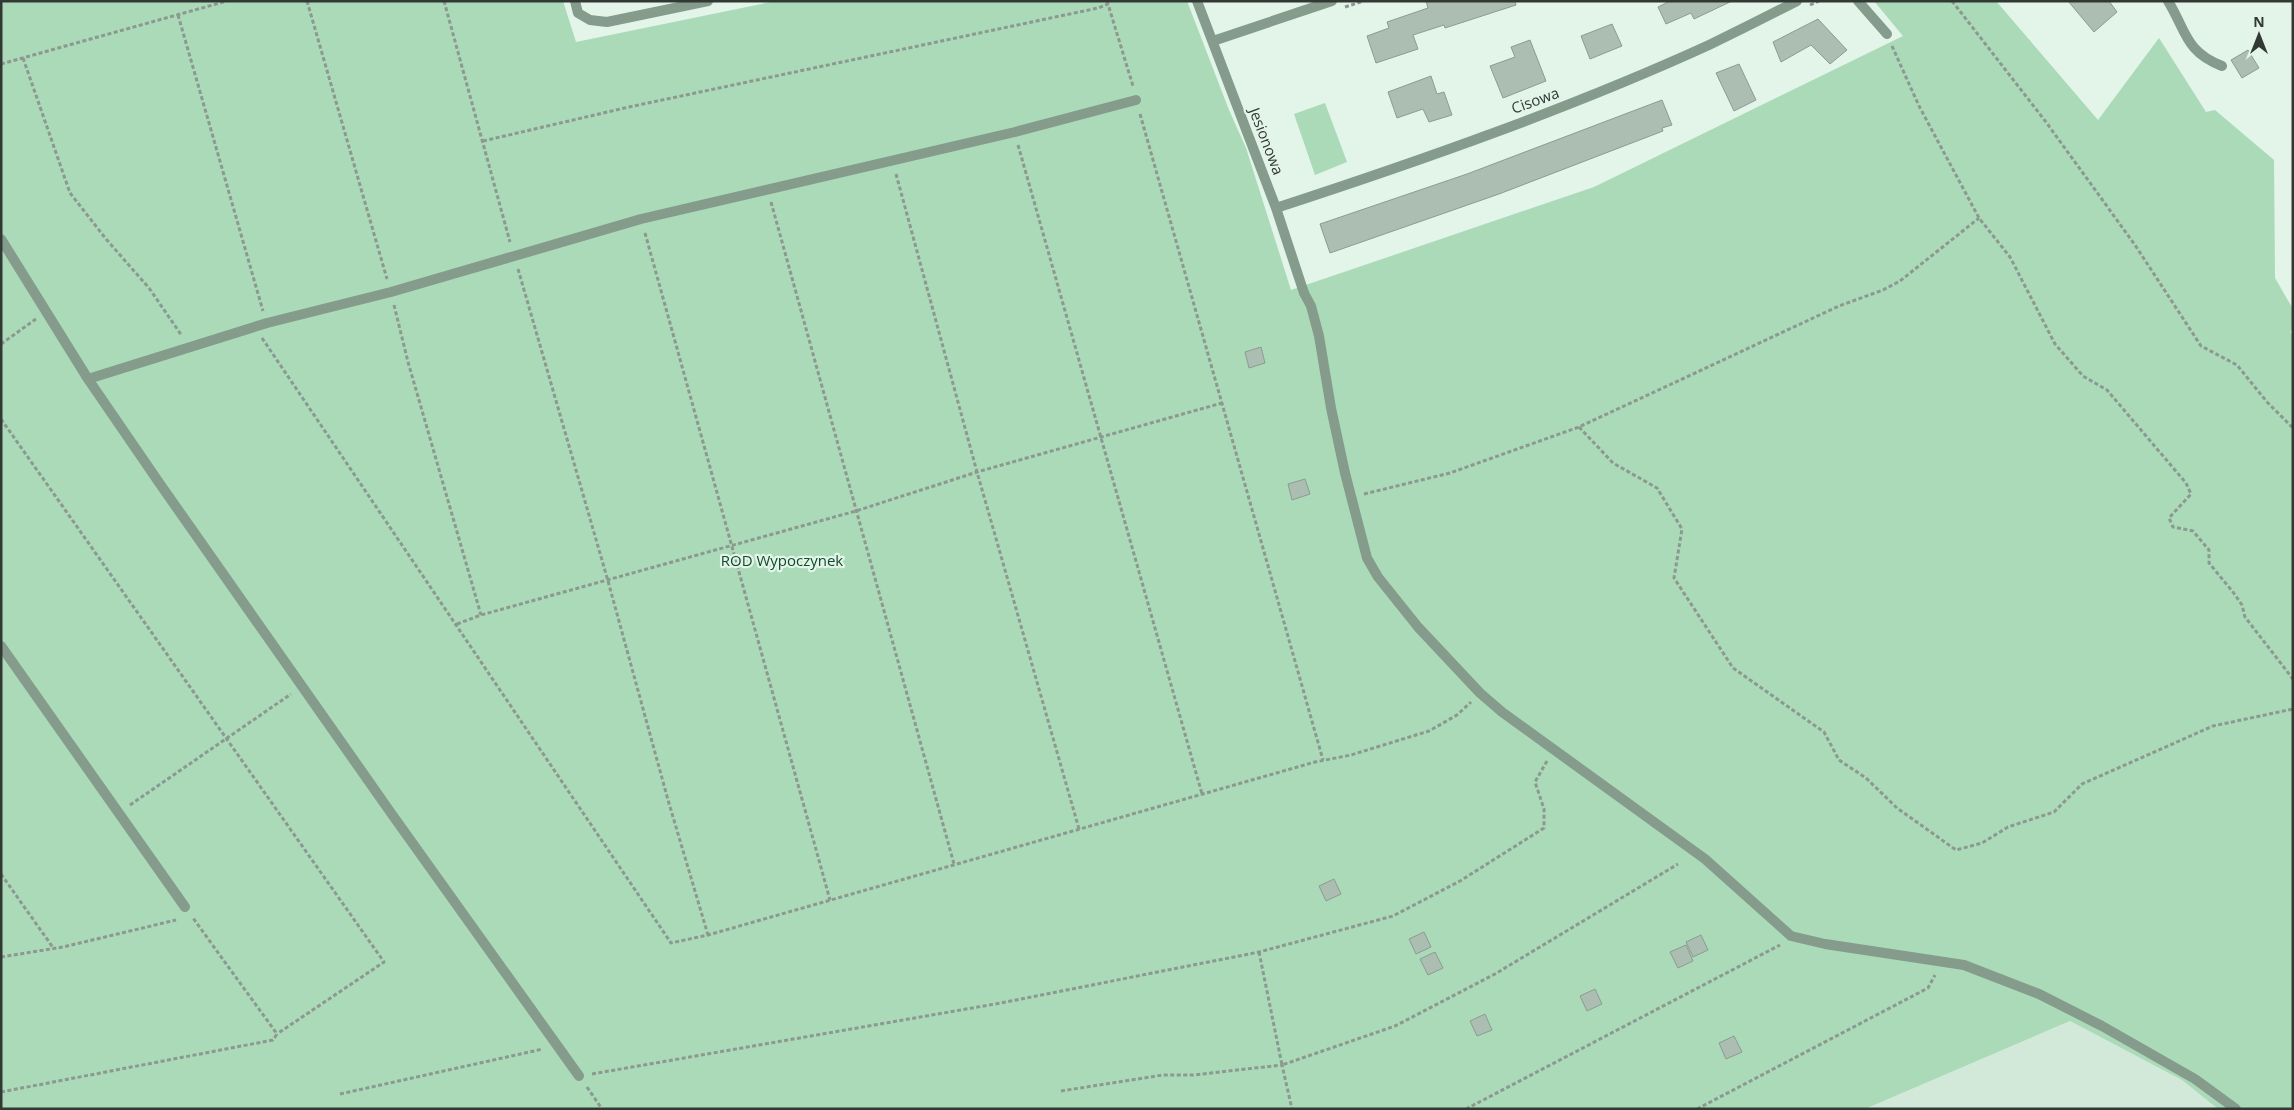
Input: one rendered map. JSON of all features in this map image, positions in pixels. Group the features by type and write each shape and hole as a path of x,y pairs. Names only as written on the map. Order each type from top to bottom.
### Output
{"street":[{"path":"575,1 578,13 590,20 607,22 675,5 708,1"},
{"name":"Jesionowa","path":"1198,1 1276,208 1304,293 1311,306 1319,336 1331,408 1345,473 1353,497 1361,537 1368,558 1378,577 1418,627 1480,693 1502,712 1705,859 1791,936"},
{"name":"Cisowa","path":"1276,208 1596,93 1710,45 1797,1"},
{"path":"1858,1 1887,34"},
{"path":"2168,1 2184,37 2210,62 2222,66"},
{"path":"1213,41 1334,6"},
{"path":"88,379 262,325 391,292 514,254 641,219 1015,132 1136,100"},
{"path":"1,239 88,379 302,686 579,1076"},
{"path":"1,646 185,908"},
{"path":"1791,936 1824,944 1964,965 2039,994 2102,1026 2195,1079 2236,1109"}],"path":[{"path":"1,64 227,1"},
{"path":"444,1 668,800 708,935"},
{"path":"1334,6 1364,1"},
{"path":"1952,1 2046,122 2135,245 2201,346 2238,364 2267,402 2293,428"},
{"path":"483,142 630,107 1098,8 1108,2 1323,760"},
{"path":"178,15 262,325 262,337 671,943 708,935 1079,828 1323,760 1350,755 1429,731 1456,715 1480,693"},
{"path":"1887,34 1919,106 1979,218 2010,258 2055,344 2082,376 2107,390 2186,483 2191,494 2169,518 2173,527 2193,531 2209,550 2209,563 2233,592 2242,606 2245,617 2293,679"},
{"path":"23,58 70,193 106,239 149,288 188,347"},
{"path":"1015,132 1202,794"},
{"path":"892,161 977,472 1079,828"},
{"path":"768,190 954,864"},
{"path":"1353,497 1450,473 1579,427 1839,306 1883,290 1900,281 1979,218"},
{"path":"641,219 830,900"},
{"path":"1,344 47,312"},
{"path":"457,624 481,615 856,511 977,472 1222,403"},
{"path":"1,419 384,962 277,1034 273,1040 1,1092"},
{"path":"1579,427 1612,463 1657,488 1682,529 1674,578 1733,668 1824,732 1838,760 1866,778 1897,808 1956,850 1982,843 2008,827 2054,812 2082,784 2213,726 2293,709"},
{"path":"119,813 302,686"},
{"path":"602,1109 579,1076 1001,1003 1259,952 1393,916 1460,881 1544,828 1544,809 1535,782 1555,750"},
{"path":"1061,1091 1163,1075 1193,1075 1282,1065 1395,1026 1495,974 1678,864"},
{"path":"1,874 54,949"},
{"path":"1,957 54,949 130,932 178,919 185,908 277,1034"},
{"path":"1466,1109 1777,948 1791,936"},
{"path":"1259,952 1292,1109"},
{"path":"1696,1109 1928,988 1935,976 1937,960"},
{"path":"340,1094 542,1050 554,1042"}],"shaded area":[{"path":"2070,1021 2182,1080 2218,1109 1865,1109"}],"green space":[{"name":"ROD Wypoczynek","path":"1,1 563,1 576,42 776,1 1187,1 1229,110 1246,148 1291,290 1594,187 1903,36 1874,1 1996,1 2098,120 2159,38 2206,112 2215,110 2274,160 2275,278 2293,309 2293,330 2290,332 2293,335 2293,1109 2218,1109 2182,1080 2070,1021 1865,1109 1,1109"},
{"path":"1325,103 1347,162 1315,175 1294,114"}],"building":[{"path":"1426,1 1515,1 1516,5 1445,28 1444,25 1413,35 1418,49 1376,63 1367,36 1389,28 1387,22 1428,8"},
{"path":"1670,1 1732,1 1694,19 1691,13 1666,24 1658,7"},
{"path":"2068,1 2109,1 2117,12 2094,32"},
{"path":"1818,19 1847,50 1830,64 1811,45 1781,62 1773,42"},
{"path":"1612,24 1622,46 1590,59 1581,36"},
{"path":"1530,40 1546,81 1503,98 1490,66 1515,57 1511,47"},
{"path":"2248,50 2259,68 2242,78 2231,60"},
{"path":"1739,64 1756,100 1734,111 1716,73"},
{"path":"1431,76 1437,94 1444,92 1452,115 1429,122 1423,109 1397,118 1388,92"},
{"path":"1662,100 1672,125 1662,128 1663,131 1499,194 1330,253 1320,224 1467,174"},
{"path":"1261,347 1265,363 1249,368 1245,352"},
{"path":"1305,479 1310,494 1292,500 1288,484"},
{"path":"1334,879 1341,894 1326,901 1319,886"},
{"path":"1424,932 1431,947 1416,954 1409,939"},
{"path":"1701,935 1708,950 1693,957 1686,942"},
{"path":"1686,945 1693,961 1678,968 1670,952"},
{"path":"1435,952 1443,968 1428,975 1420,959"},
{"path":"1595,989 1602,1004 1587,1011 1580,996"},
{"path":"1485,1014 1492,1030 1477,1036 1470,1021"},
{"path":"1734,1036 1742,1052 1726,1059 1719,1043"}]}
